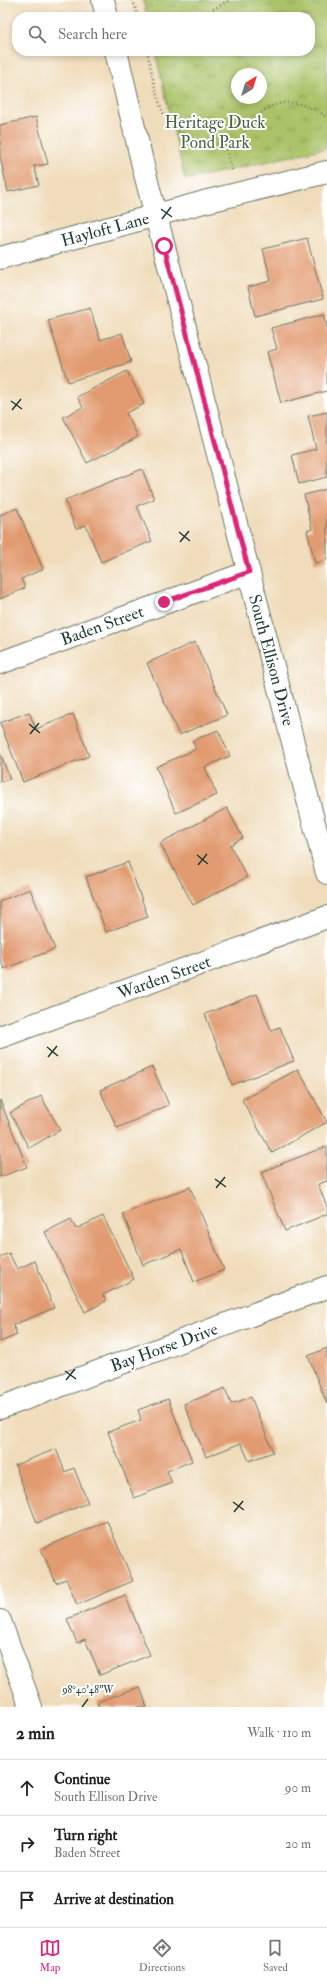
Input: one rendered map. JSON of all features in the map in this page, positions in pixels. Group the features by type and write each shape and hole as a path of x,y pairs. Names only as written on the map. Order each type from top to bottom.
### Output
{"street":[{"path":"103,0 106,12"},
{"name":"South Ellison Drive","path":"117,56 156,215 327,873"},
{"name":"Hayloft Lane","path":"0,258 156,215 327,172"},
{"name":"Baden Street","path":"0,663 249,572"},
{"name":"Warden Street","path":"0,1036 327,917"},
{"name":"Bay Horse Drive","path":"0,1408 327,1287"},
{"path":"0,1621 31,1707"}],"path":[{"path":"133,0 137,12"},
{"path":"208,12 230,0"},
{"path":"147,56 163,114 172,126 192,139 216,147 226,146 236,141 254,119 268,108 285,102 301,104 327,117"},
{"path":"226,146 232,172"}],"green space":[{"name":"Heritage Duck Pond Park","path":"143,0 327,0 327,148 185,180 156,56 315,56 315,12 146,12"}],"building":[{"path":"36,117 48,164 34,166 39,185 8,192 0,157 0,125"},
{"path":"307,238 323,299 255,316 248,287 271,281 263,249"},
{"path":"90,308 100,340 122,333 131,362 68,382 48,320"},
{"path":"324,314 327,326 327,391 281,403 267,352 277,349 271,328"},
{"path":"127,371 144,404 126,413 138,437 87,463 63,417 83,407 77,397"},
{"path":"327,412 327,477 299,484 292,455 316,449 308,416"},
{"path":"142,469 154,499 137,506 152,541 101,562 86,525 76,529 65,500"},
{"path":"327,489 327,560 315,563 307,531 312,529 304,495"},
{"path":"17,508 43,569 21,579 25,588 0,599 0,515"},
{"path":"195,642 227,715 179,735 147,663"},
{"path":"29,712 36,729 73,714 89,756 23,782 0,723"},
{"path":"218,730 230,756 205,767 217,795 176,813 156,767 196,749 192,741"},
{"path":"0,753 10,779 0,782"},
{"path":"227,808 243,838 230,845 247,877 193,905 160,843"},
{"path":"128,862 148,917 106,932 86,877"},
{"path":"30,889 55,949 4,969 0,958 0,901"},
{"path":"257,994 271,1030 280,1027 294,1061 232,1085 205,1014"},
{"path":"152,1067 169,1105 117,1128 100,1090"},
{"path":"298,1069 327,1122 272,1153 242,1100"},
{"path":"41,1096 60,1130 29,1148 10,1113"},
{"path":"0,1100 27,1167 0,1177"},
{"path":"327,1146 327,1181 318,1184 327,1207 327,1214 285,1231 261,1172"},
{"path":"190,1187 224,1270 194,1282 181,1249 143,1265 123,1214"},
{"path":"103,1216 134,1279 103,1295 106,1301 85,1312 45,1232 71,1219 76,1229"},
{"path":"9,1253 17,1269 35,1261 54,1308 13,1325 17,1335 0,1342 0,1257"},
{"path":"327,1348 327,1404 308,1356"},
{"path":"225,1388 231,1404 251,1397 273,1452 249,1461 241,1443 206,1457 184,1404"},
{"path":"168,1399 192,1461 167,1471 172,1483 134,1498 108,1432 141,1420 138,1410"},
{"path":"56,1449 65,1472 74,1468 88,1503 37,1523 15,1465"},
{"path":"107,1521 133,1581 77,1605 66,1579 56,1583 41,1549"},
{"path":"125,1595 150,1655 100,1675 85,1639 77,1643 67,1619"},
{"path":"140,1687 147,1707 99,1707 97,1702"}],"route":[{"path":"164,246 249,572 164,602"}]}
